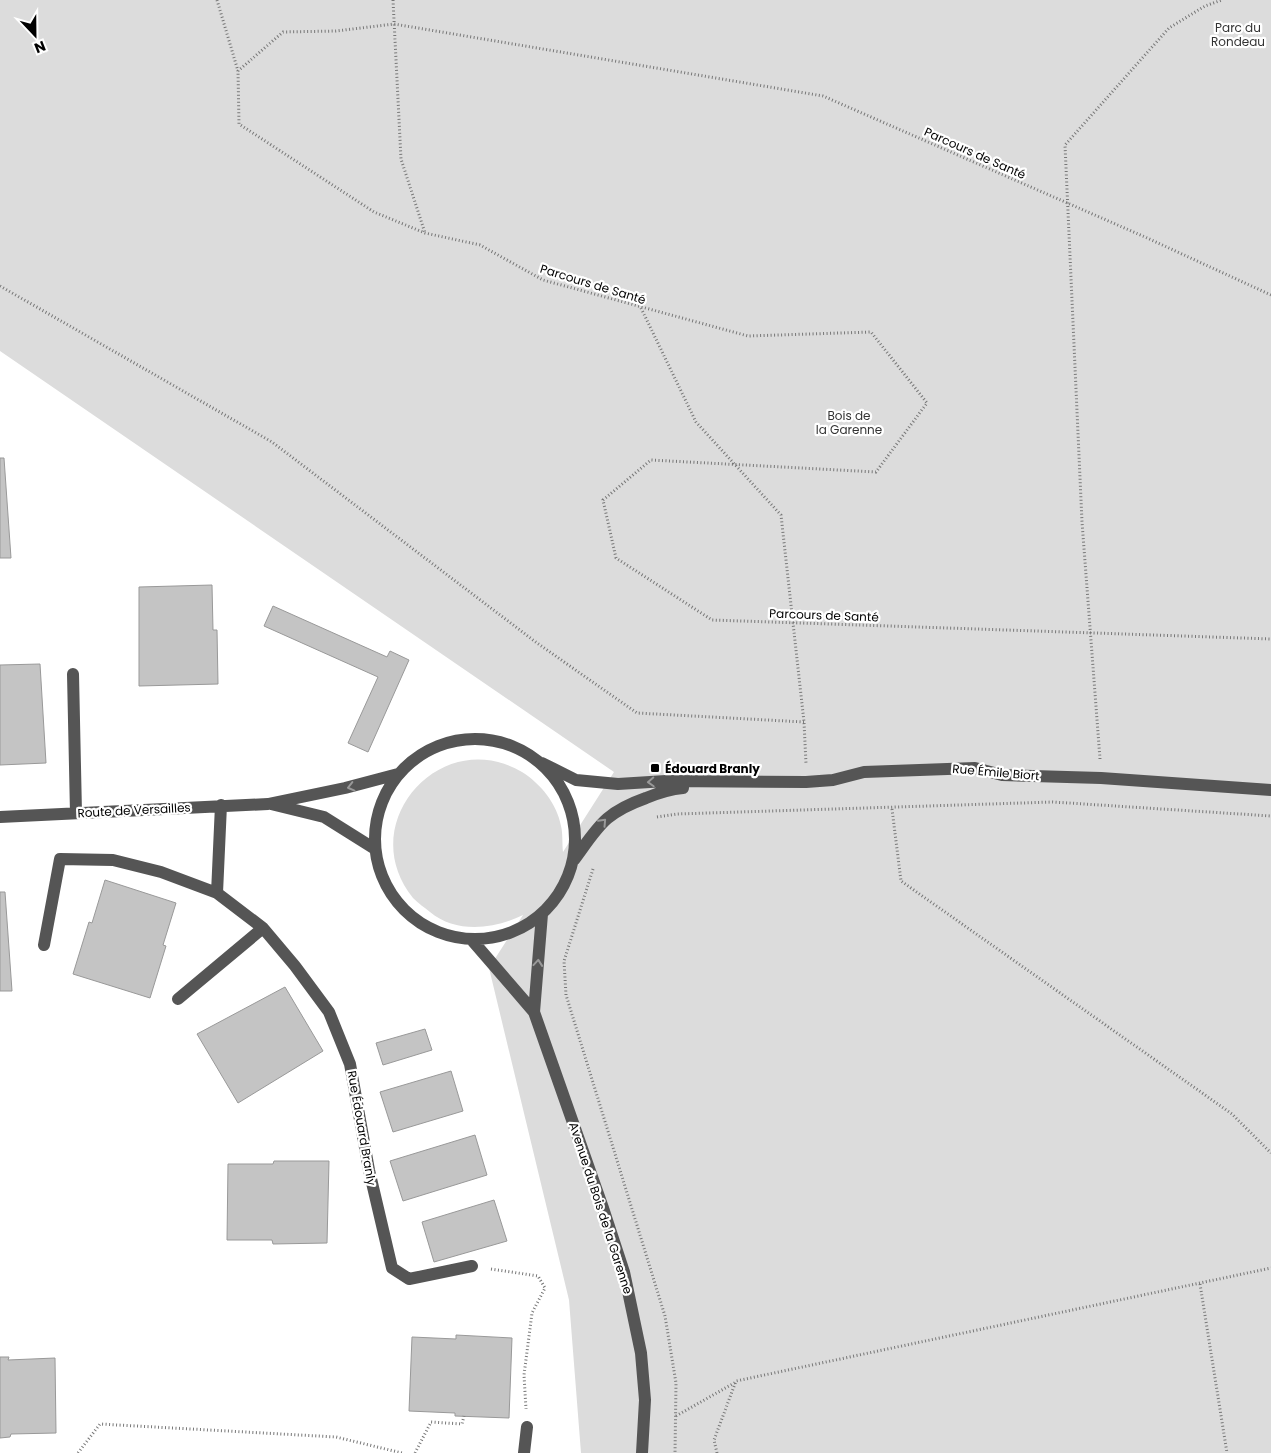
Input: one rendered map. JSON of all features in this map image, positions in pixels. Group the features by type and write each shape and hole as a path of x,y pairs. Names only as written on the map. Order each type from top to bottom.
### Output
{"street":[{"path":"73,674 76,813"},
{"path":"483,738 514,746 542,763 559,783 571,807 576,834 574,860 562,890 542,914 521,928 497,937 471,939 440,933 412,917 390,894 377,865 375,850 374,833 381,802 398,774 422,753 429,750 451,741 483,738"},
{"name":"Rue Émile Biort","path":"542,763 576,780 618,784 666,781 806,782 833,780 864,772 912,768 976,768 1002,775 1101,778 1271,790"},
{"name":"Route de Versailles","path":"0,817 268,804 345,788 398,774"},
{"name":"Rue Émile Biort","path":"574,860 598,827 611,814 623,806 671,789 752,783"},
{"name":"Route de Versailles","path":"268,804 324,817 375,850"},
{"path":"216,893 221,805"},
{"name":"Rue Édouard Branly","path":"44,946 60,859 113,860 161,872 216,893 262,928 295,966 329,1012 350,1064 369,1170 392,1268 410,1279 472,1266"},
{"name":"Avenue du Bois de la Garenne","path":"534,1012 542,914"},
{"path":"178,999 262,928"},
{"name":"Avenue du Bois de la Garenne","path":"471,939 534,1012 624,1272 641,1353 644,1385 644,1438 641,1453"},
{"path":"524,1453 527,1428"}],"path":[{"path":"217,0 238,71"},
{"path":"393,0 401,159 425,233"},
{"path":"1101,778 1082,522 1065,146 1169,28 1206,6 1222,0"},
{"name":"Parcours de Santé","path":"1271,295 1069,203 823,96 394,24 336,31 283,32 238,71 239,124 374,212 425,233 480,245 543,280 748,336 871,332 926,403 876,472 651,460 603,500 616,558 712,620 1091,631 1271,639"},
{"path":"0,286 272,442 537,643 637,713 804,722"},
{"path":"641,308 696,422 780,515 804,722 806,782"},
{"path":"654,817 677,814 892,809 1053,802 1271,816"},
{"path":"892,809 901,881 1232,1114 1271,1153"},
{"path":"594,867 564,961 566,995 665,1316 676,1383 675,1453"},
{"path":"472,1266 538,1276 545,1288 532,1312 524,1375 527,1428"},
{"path":"676,1416 736,1382 1271,1268"},
{"path":"1200,1284 1226,1453"},
{"path":"717,1453 714,1440 736,1382"},
{"path":"415,1453 432,1422 462,1424 464,1416"},
{"path":"78,1453 100,1424 336,1436 402,1453"}],"green space":[{"name":"Bois de la Garenne","path":"0,0 1271,0 1271,1453 581,1453 569,1300 489,968 523,915 500,924 476,927 452,924 440,919 413,898 397,869 393,840 400,813 415,789 436,771 462,761 492,761 522,772 536,782 547,795 559,818 563,852 614,772 0,351"}],"building":[{"path":"0,458 4,458 11,558 0,558"},
{"path":"212,585 213,630 217,630 218,684 139,686 139,587"},
{"path":"273,606 387,657 390,651 409,660 368,752 348,743 378,677 264,626"},
{"path":"40,664 46,763 0,765 0,665"},
{"path":"105,880 176,903 163,945 166,946 150,998 73,974 89,922 92,923"},
{"path":"0,892 5,892 12,991 0,991"},
{"path":"285,987 323,1051 238,1103 197,1034"},
{"path":"425,1029 432,1050 383,1065 376,1043"},
{"path":"451,1071 463,1111 393,1132 380,1092"},
{"path":"475,1135 487,1175 403,1201 390,1161"},
{"path":"274,1161 329,1161 327,1243 273,1244 272,1240 227,1240 228,1164 273,1164"},
{"path":"494,1200 507,1241 434,1262 422,1222"},
{"path":"456,1335 512,1338 509,1418 455,1416 455,1413 409,1411 412,1337 456,1339"},
{"path":"0,1357 9,1357 8,1360 55,1358 56,1433 11,1434 10,1437 0,1438"}],"place":[{"name":"Édouard Branly","path":"655,768"}],"park label":[{"name":"Parc du Rondeau","path":"1238,34"}]}
